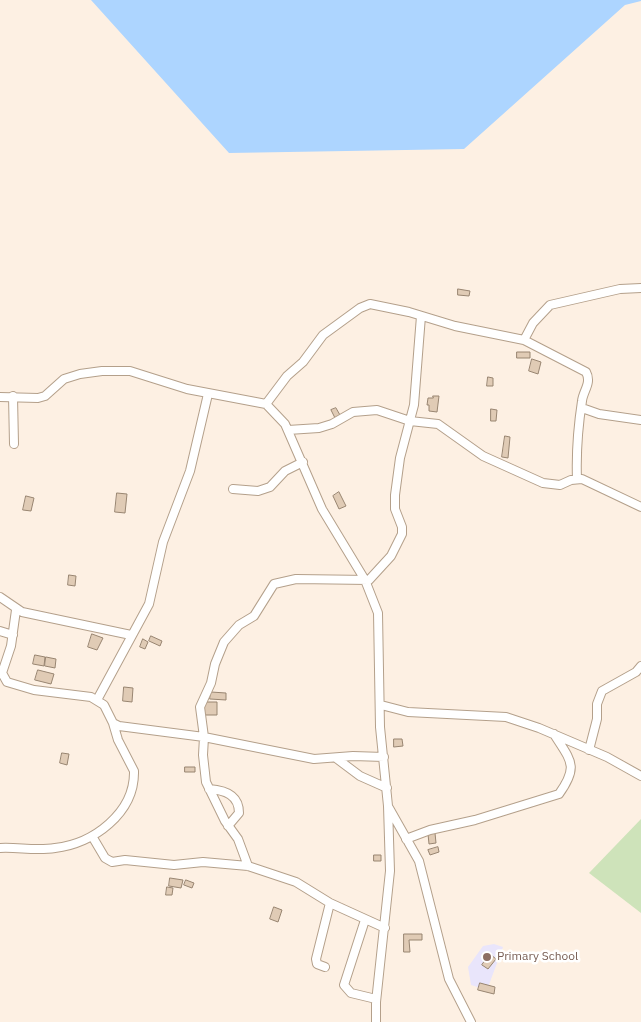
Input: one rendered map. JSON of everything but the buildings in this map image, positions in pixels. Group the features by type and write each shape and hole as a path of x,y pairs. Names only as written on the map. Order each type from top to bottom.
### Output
{"street":[{"path":"524,340 533,323 550,305 620,289 641,288"},
{"path":"266,404 287,376 303,362 323,335 360,308 370,304 455,326 524,340 587,374 589,382 582,400 576,450 577,478"},
{"path":"248,866 238,839 228,826 208,789 203,755 204,737 200,707 211,683 214,667 222,647 239,625 254,616 274,584 296,579 365,580 375,576 401,538 402,526 397,514 394,495 400,458 414,402 421,316"},
{"path":"0,397 38,398 45,396 64,379 80,374 116,370 130,371 187,389 266,404 281,418 329,522 365,580 378,613 380,727 387,788 390,871 376,999 376,1022"},
{"path":"97,700 111,677 131,635 137,629 153,593 162,542 190,471 208,394"},
{"path":"13,396 14,444"},
{"path":"582,408 598,414 641,420"},
{"path":"288,430 319,428 332,424 353,412 365,410 386,412 410,421 438,424 483,456 543,482 560,485 577,478 641,507"},
{"path":"233,489 258,491 270,488 285,471 302,462"},
{"path":"0,597 16,610 131,635"},
{"path":"0,848 56,848 92,836 121,812 134,777 134,767 118,740 113,723 104,706 97,700 83,694 34,690 7,682 2,673 13,635 16,610"},
{"path":"0,630 13,635"},
{"path":"589,750 597,719 597,704 602,691 636,672 641,666"},
{"path":"381,705 408,712 506,717 554,734 607,757 641,776"},
{"path":"113,723 129,727 204,737 314,759 384,756"},
{"path":"406,839 558,794 573,769 572,761 554,734"},
{"path":"336,758 360,776 387,788"},
{"path":"208,789 233,795 239,802 239,813 228,826"},
{"path":"388,806 419,861 452,986 471,1022"},
{"path":"92,836 105,858 112,862 125,860 174,865 203,862 248,866 296,882 330,903 350,910 365,920 385,928"},
{"path":"325,967 317,964 316,958 330,903"},
{"path":"365,920 344,985 351,993 376,999"}],"shaded area":[{"name":"Primary School","path":"494,944 503,947 487,990 471,985 468,967 483,946"}],"green space":[{"path":"641,819 641,913 589,873"}],"water":[{"path":"91,0 641,1 625,5 464,149 229,153"}],"place":[{"name":"Primary School","path":"487,957"}]}
